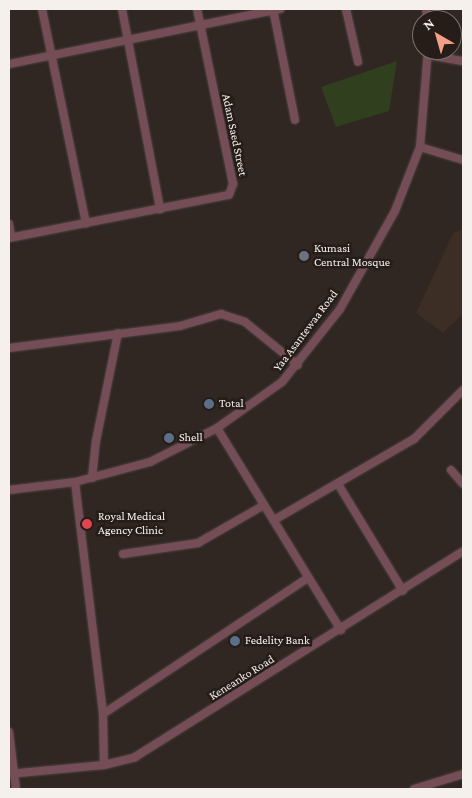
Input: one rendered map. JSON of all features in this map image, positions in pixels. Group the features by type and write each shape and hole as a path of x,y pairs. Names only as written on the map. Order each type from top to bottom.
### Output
{"street":[{"path":"42,9 86,224"},
{"path":"9,224 10,238 160,209 122,9"},
{"name":"Adam Saed Street","path":"160,209 224,198 232,190 197,9"},
{"path":"9,64 276,9 295,120"},
{"path":"346,9 358,62"},
{"name":"Yaa Asantewaa Road","path":"9,490 75,482 150,462 217,428 269,393 298,365 340,309 382,237 420,147 427,60"},
{"path":"420,147 463,160"},
{"path":"9,348 229,315 245,322 298,365"},
{"path":"92,478 96,441 118,333"},
{"path":"274,520 414,439 463,391"},
{"path":"217,428 341,630"},
{"path":"451,470 463,484"},
{"path":"75,482 103,714 104,766"},
{"path":"338,484 402,591"},
{"path":"122,554 193,545 264,505"},
{"name":"Keneanko Road","path":"11,774 104,766 135,757 463,552"},
{"path":"103,714 308,578"},
{"path":"9,732 11,774 16,789"},
{"path":"414,789 463,774"}],"shaded area":[{"path":"463,229 463,314 443,333 416,313 453,233"}],"green space":[{"path":"397,61 389,111 336,127 321,87"}],"place":[{"name":"Kumasi Central Mosque","path":"304,256"},
{"name":"Total","path":"209,404"},
{"name":"Shell","path":"169,438"},
{"name":"Royal Medical Agency Clinic","path":"87,524"},
{"name":"Fedelity Bank","path":"235,641"}]}
